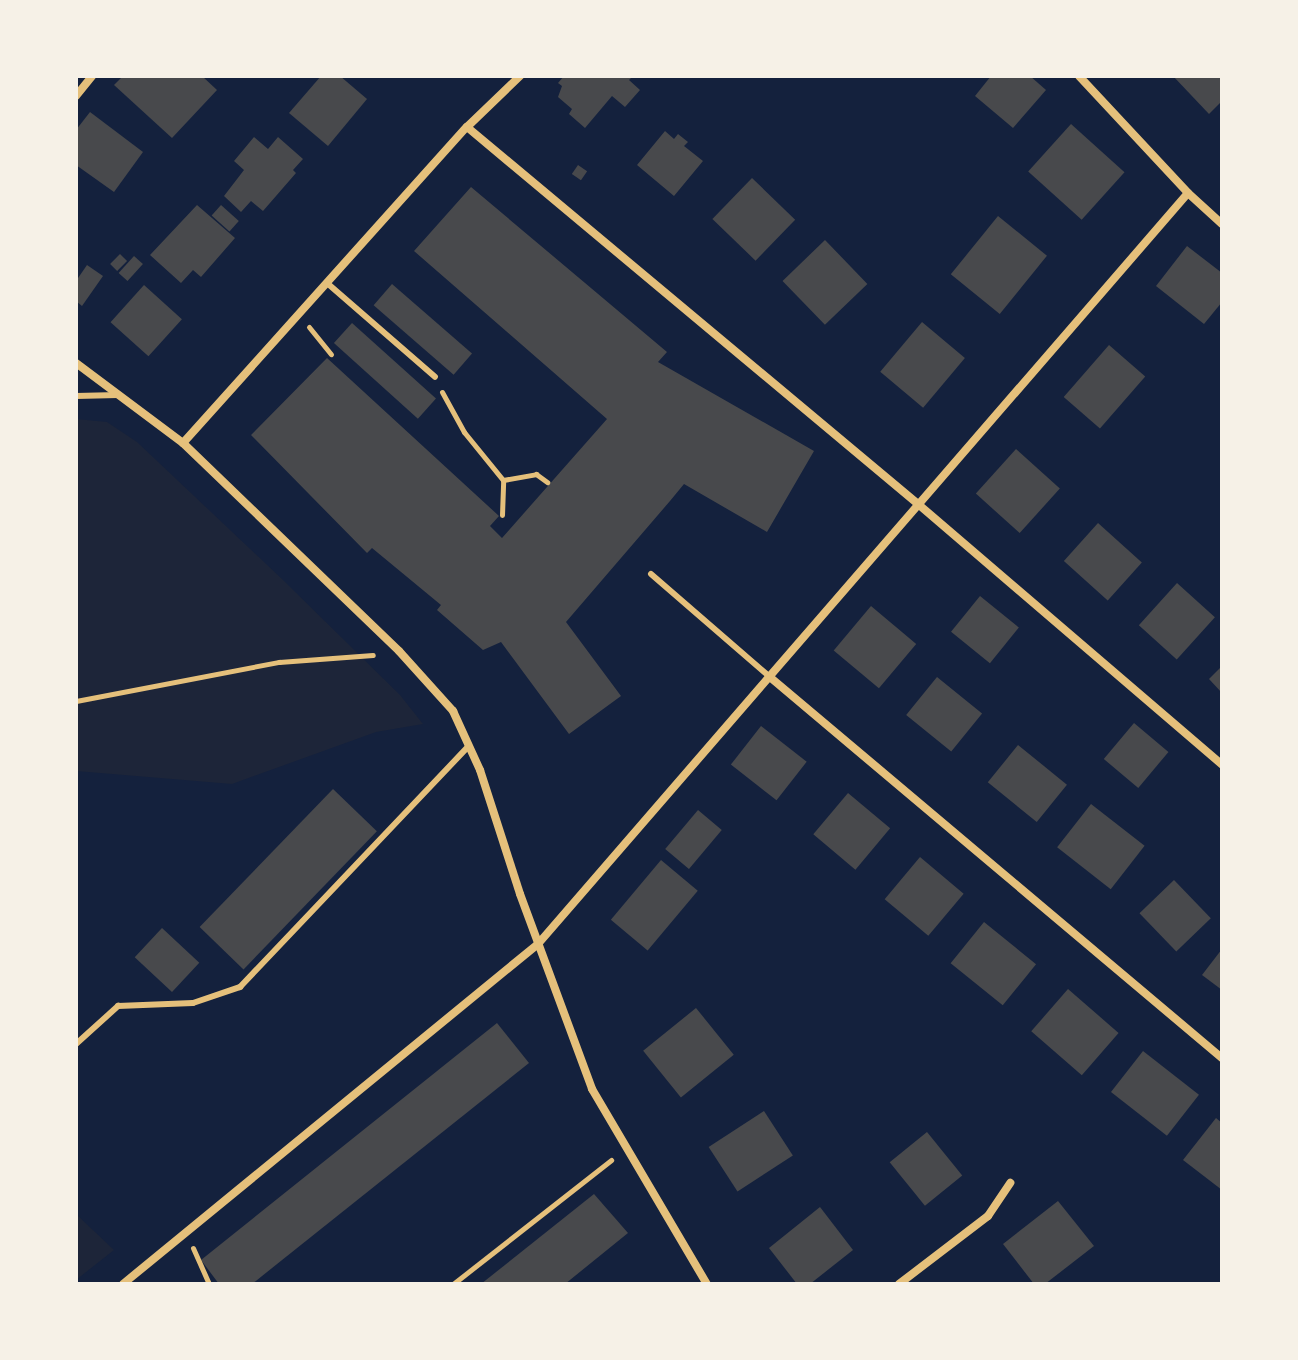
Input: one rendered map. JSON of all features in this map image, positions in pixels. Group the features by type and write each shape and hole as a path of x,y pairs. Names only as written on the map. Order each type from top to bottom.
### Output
{"street":[{"path":"76,96 92,76"},
{"path":"183,443 467,127 520,76"},
{"path":"1079,76 1188,193 1222,224"},
{"path":"467,127 918,504 1222,765"},
{"path":"123,1284 538,944 1188,193"},
{"path":"76,363 183,443 399,651 453,711 480,770 538,944 592,1089 707,1284"},
{"path":"771,678 1222,1058"},
{"path":"899,1284 988,1216 1010,1183"}],"lane":[{"path":"327,283 435,377"},
{"path":"76,396 121,395"},
{"path":"651,574 771,678"},
{"path":"76,1044 118,1006 193,1003 240,987 469,746"}],"path":[{"path":"299,314 331,354"},
{"path":"435,377 464,432 503,480 502,515"},
{"path":"503,480 536,474 547,482"},
{"path":"76,701 279,662 374,655"},
{"path":"453,1284 627,1147"},
{"path":"186,1233 209,1284"}],"shaded area":[{"path":"76,419 107,422 137,442 400,695 423,724 376,732 232,784 76,771"},
{"path":"76,1214 114,1250 76,1280"}],"building":[{"path":"123,76 202,76 217,90 172,138 114,85"},
{"path":"321,76 340,76 367,99 328,146 289,113"},
{"path":"564,76 633,76 629,80 640,90 625,107 612,96 585,128 569,114 572,109 558,97 562,86 558,83"},
{"path":"991,76 1030,76 1046,90 1013,128 975,96"},
{"path":"1173,76 1222,76 1222,101 1209,114"},
{"path":"90,112 143,152 114,192 76,165 76,130"},
{"path":"1071,124 1125,172 1082,220 1028,172"},
{"path":"665,131 674,139 678,134 688,142 684,146 703,161 674,196 637,165"},
{"path":"254,137 268,149 278,137 303,159 293,170 296,173 263,211 251,201 241,212 224,196 244,170 234,161"},
{"path":"578,165 587,171 581,180 572,174"},
{"path":"752,178 795,220 756,261 712,219"},
{"path":"471,187 667,352 658,362 814,451 767,532 684,484 566,622 621,696 569,734 501,642 483,650 437,610 441,605 372,548 367,553 251,435 327,358 499,516 490,526 502,538 607,419 414,251"},
{"path":"197,205 235,238 201,277 193,270 181,283 150,255"},
{"path":"221,205 239,221 229,231 212,215"},
{"path":"998,216 1047,256 1000,314 951,274"},
{"path":"825,240 867,284 825,325 783,281"},
{"path":"1187,246 1222,273 1222,302 1204,324 1156,286"},
{"path":"120,254 127,261 117,271 110,264"},
{"path":"134,256 143,264 128,281 119,273"},
{"path":"87,265 103,276 82,306 76,301 76,281"},
{"path":"392,284 472,354 454,375 374,305"},
{"path":"144,285 182,319 148,356 111,322"},
{"path":"922,322 965,358 923,408 880,372"},
{"path":"352,323 436,399 418,419 334,343"},
{"path":"1109,345 1145,376 1100,429 1064,397"},
{"path":"1016,449 1060,488 1020,533 976,494"},
{"path":"1098,523 1142,562 1108,600 1064,561"},
{"path":"1177,583 1215,617 1177,659 1139,625"},
{"path":"980,596 1019,627 990,663 951,632"},
{"path":"871,606 916,644 879,688 834,650"},
{"path":"1222,666 1222,693 1209,679"},
{"path":"937,677 982,714 951,752 906,715"},
{"path":"1134,723 1168,752 1138,788 1104,759"},
{"path":"761,726 807,762 777,800 731,765"},
{"path":"1018,745 1067,785 1037,822 988,782"},
{"path":"333,789 377,831 244,969 200,927"},
{"path":"848,793 890,828 855,870 813,834"},
{"path":"1091,804 1145,846 1111,889 1057,847"},
{"path":"698,810 722,830 689,869 665,849"},
{"path":"920,857 964,894 928,936 885,899"},
{"path":"661,860 698,891 648,951 611,920"},
{"path":"1174,880 1211,918 1176,951 1139,913"},
{"path":"984,922 1036,964 1003,1005 951,963"},
{"path":"162,928 199,963 172,992 135,957"},
{"path":"1222,949 1222,990 1202,975"},
{"path":"1068,989 1119,1033 1082,1075 1031,1031"},
{"path":"696,1008 734,1055 681,1097 643,1051"},
{"path":"497,1023 529,1063 252,1284 219,1284 201,1260"},
{"path":"1143,1051 1199,1095 1167,1136 1111,1092"},
{"path":"764,1111 793,1155 738,1191 709,1147"},
{"path":"1216,1118 1222,1123 1222,1190 1183,1160"},
{"path":"927,1132 962,1176 925,1206 890,1162"},
{"path":"594,1194 628,1233 565,1284 481,1284"},
{"path":"1058,1201 1094,1246 1045,1284 1034,1284 1003,1244"},
{"path":"820,1207 853,1250 810,1284 797,1284 769,1248"}]}
